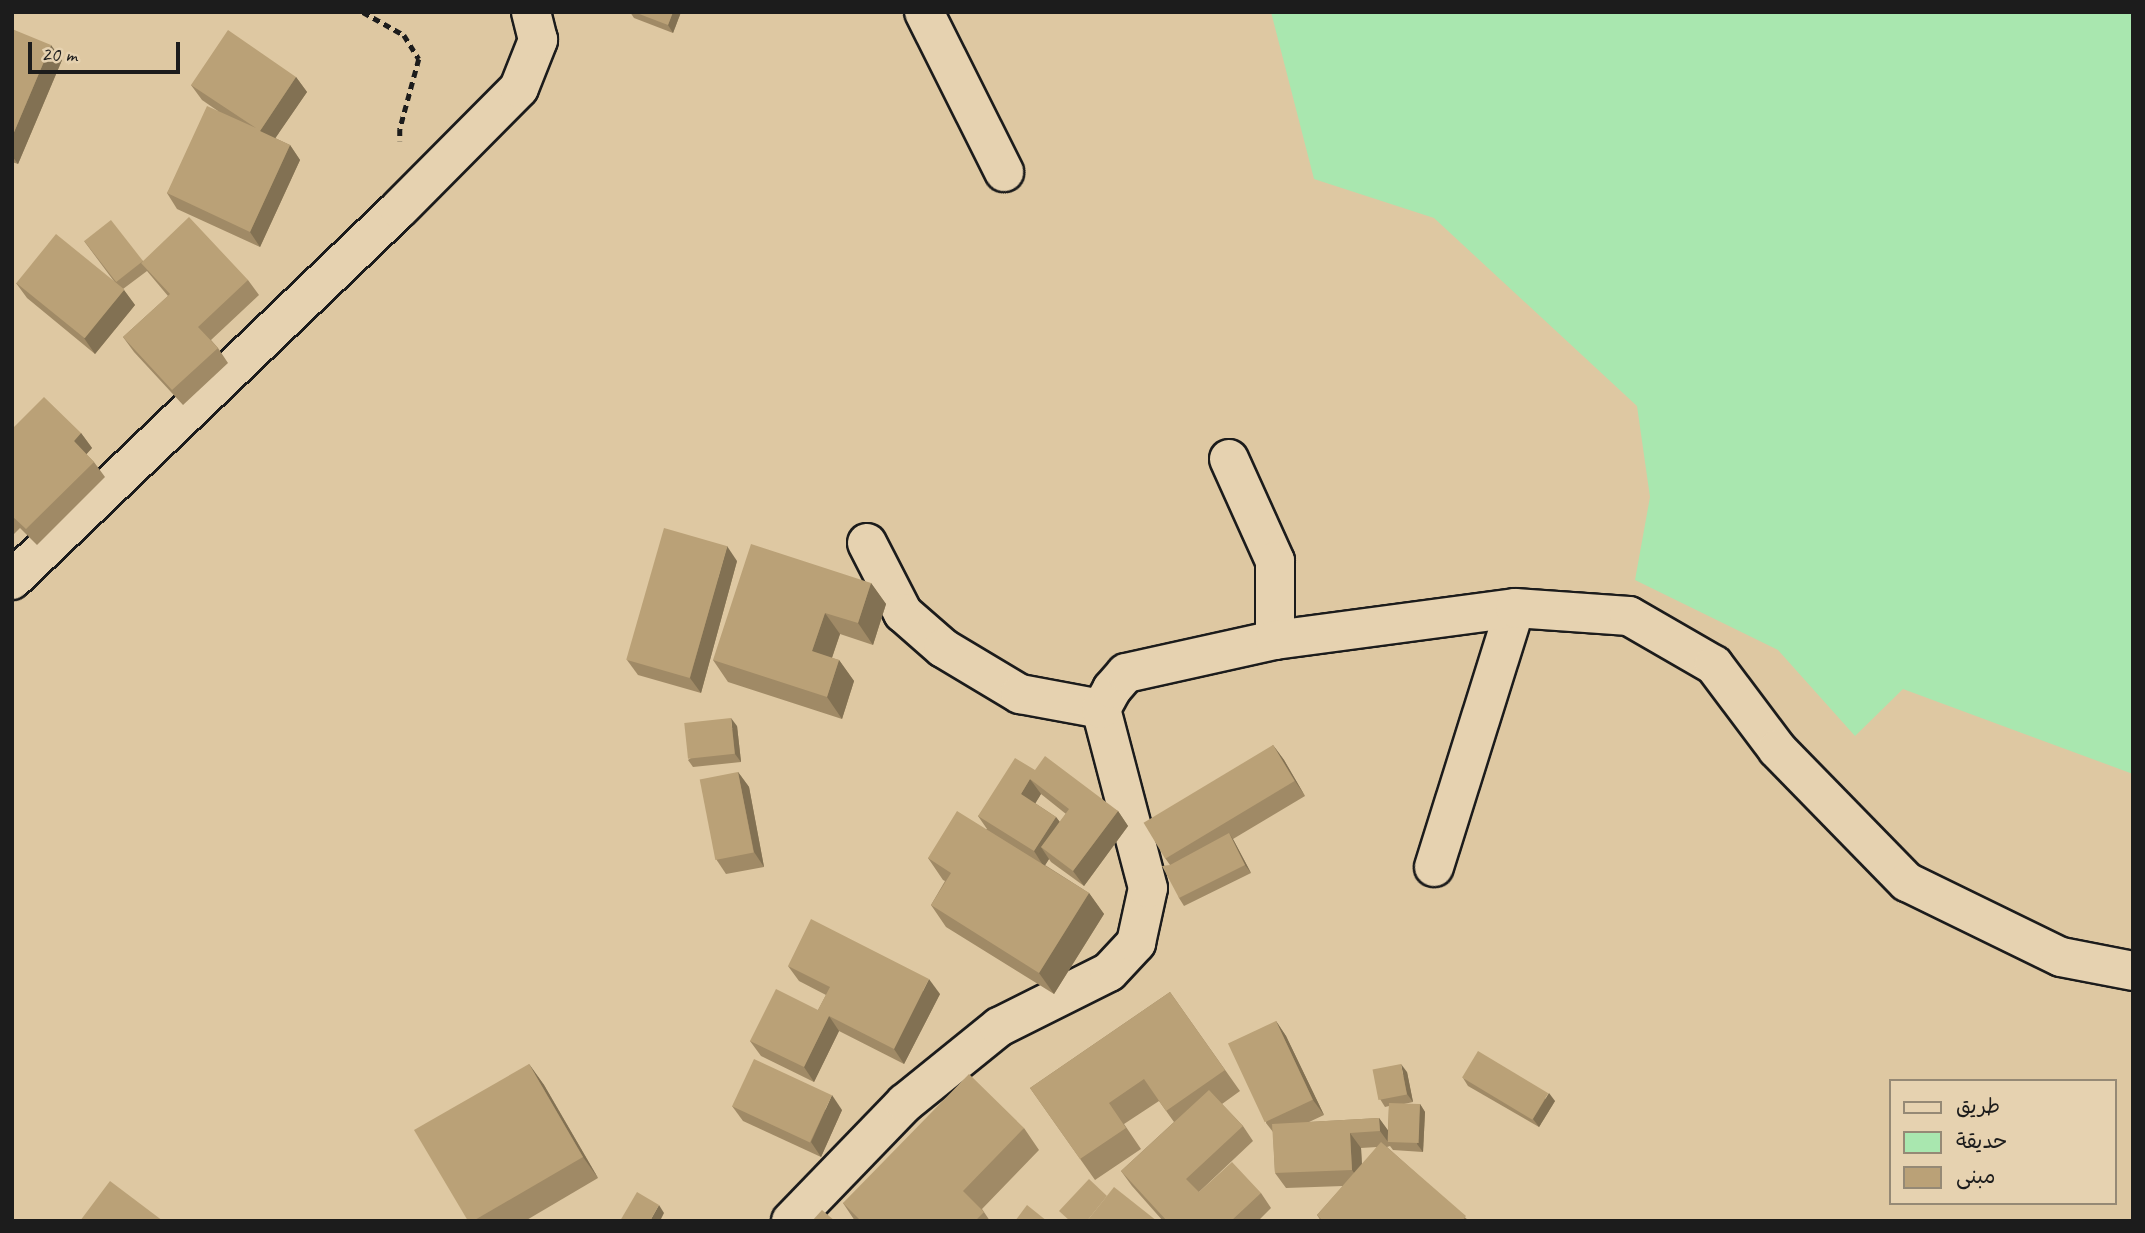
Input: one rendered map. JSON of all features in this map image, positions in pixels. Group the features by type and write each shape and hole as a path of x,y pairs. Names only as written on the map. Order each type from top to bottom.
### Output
{"street":[{"path":"12,580 27,569 399,209 519,88 538,40 531,12"},
{"path":"924,12 1004,172"},
{"path":"1229,459 1275,561 1275,640"},
{"path":"867,543 904,613 943,648 1020,694 1101,709"},
{"path":"1434,867 1514,608"},
{"path":"790,1221 905,1103 999,1027 1109,972 1136,943 1149,888 1101,709 1126,673 1275,640 1514,608 1629,615 1714,666 1777,749 1907,882 2061,957 2133,971"}],"path":[{"path":"363,12 404,35 419,59 400,129 399,209"}],"green space":[{"path":"1271,12 2133,12 2133,774 1903,689 1855,736 1778,650 1635,580 1650,497 1637,406 1434,218 1314,179"}],"building":[{"path":"634,12 673,12 668,25"},
{"path":"12,29 51,45 12,137"},
{"path":"228,30 296,77 260,131 290,145 250,232 167,193 207,106 256,128 191,85"},
{"path":"189,217 248,280 198,327 218,348 172,390 123,337 170,294 141,263"},
{"path":"111,220 143,261 116,282 84,241"},
{"path":"56,234 124,289 85,338 16,283"},
{"path":"44,397 81,433 74,441 94,462 26,529 12,516 12,429"},
{"path":"664,528 727,546 690,678 626,660"},
{"path":"751,544 871,583 858,623 825,613 812,651 839,660 827,697 713,660"},
{"path":"731,718 735,754 688,759 684,723"},
{"path":"1273,745 1295,781 1165,859 1144,823"},
{"path":"1045,756 1118,811 1073,871 1041,847 1069,809 1030,779 1021,794 1056,817 1034,851 978,816 1015,758 1035,770"},
{"path":"738,772 754,852 715,860 700,779"},
{"path":"957,811 1089,893 1039,973 931,905 951,873 928,858"},
{"path":"1229,833 1245,865 1179,898 1162,866 1170,865"},
{"path":"811,919 929,979 894,1049 829,1016 804,1067 750,1041 776,989 818,1010 830,987 788,966"},
{"path":"1170,992 1225,1070 1166,1111 1144,1079 1109,1103 1126,1128 1080,1159 1030,1088"},
{"path":"1276,1021 1313,1100 1265,1122 1228,1043"},
{"path":"1478,1051 1548,1093 1532,1120 1462,1078"},
{"path":"754,1059 832,1095 810,1142 732,1106"},
{"path":"529,1064 583,1157 473,1221 468,1221 414,1130"},
{"path":"1401,1064 1407,1094 1378,1100 1373,1070"},
{"path":"969,1074 1024,1128 963,1191 984,1212 975,1221 861,1221 843,1203"},
{"path":"1209,1090 1243,1126 1186,1179 1199,1192 1232,1162 1261,1193 1231,1221 1167,1221 1121,1171"},
{"path":"1389,1103 1420,1104 1419,1143 1388,1142"},
{"path":"1379,1118 1380,1131 1350,1133 1352,1170 1275,1173 1272,1124"},
{"path":"1381,1142 1466,1216 1462,1221 1323,1221 1317,1215"},
{"path":"1089,1179 1107,1196 1087,1221 1070,1221 1059,1211"},
{"path":"110,1181 163,1221 80,1221"},
{"path":"1114,1187 1157,1221 1087,1221"},
{"path":"637,1192 659,1205 650,1221 620,1221"},
{"path":"1027,1205 1047,1221 1015,1221"},
{"path":"822,1210 835,1221 812,1221"}]}
